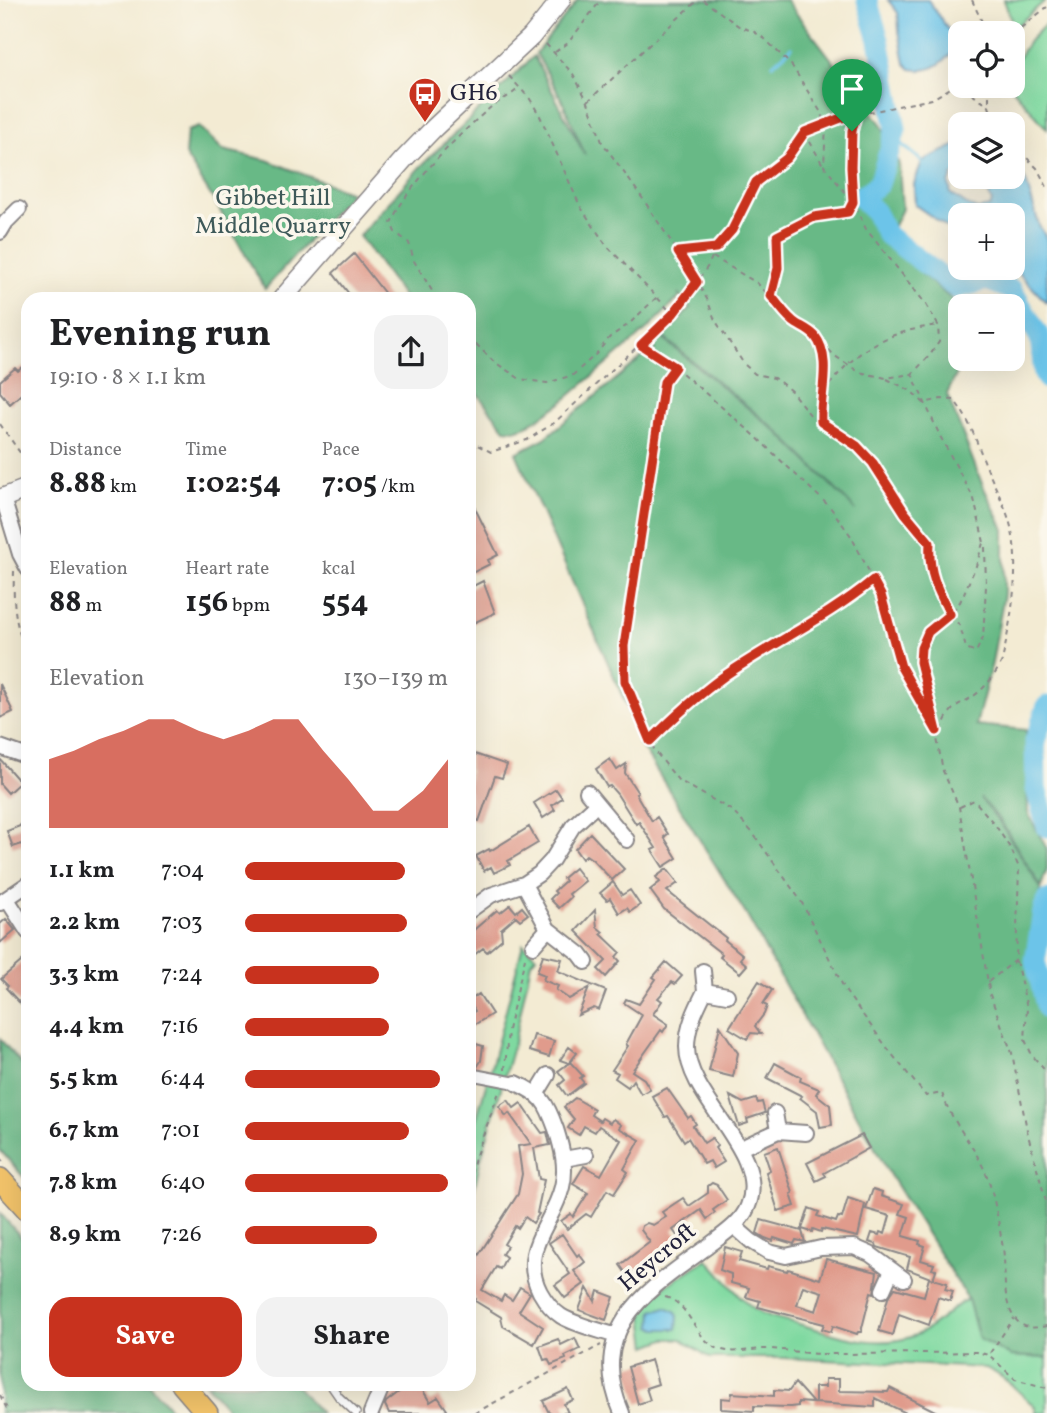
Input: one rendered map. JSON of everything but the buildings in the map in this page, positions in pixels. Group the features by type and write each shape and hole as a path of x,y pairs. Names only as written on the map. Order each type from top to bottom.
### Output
{"main road":[{"path":"0,1179 21,1202"},
{"path":"188,1391 208,1413"}],"street":[{"path":"288,292 404,159 531,37 561,0"},
{"path":"0,232 19,209"},
{"path":"12,495 21,570"},
{"path":"0,747 21,754"},
{"path":"587,792 627,840"},
{"path":"476,906 491,895 524,884 546,868 573,826 597,804"},
{"path":"524,884 548,929 580,954 586,962"},
{"path":"21,889 3,901 21,923"},
{"path":"533,946 548,929"},
{"name":"Heycroft","path":"622,1413 612,1381 612,1358 617,1336 627,1316 639,1299 734,1226 744,1213 752,1193 741,1148 690,1068 688,1031 705,991 703,971"},
{"path":"705,991 727,995"},
{"path":"476,1075 510,1082 537,1093 549,1110 564,1160 563,1185 535,1250 533,1264 536,1284 545,1301 561,1315 617,1336"},
{"path":"537,1093 548,1075"},
{"path":"775,1113 778,1131"},
{"path":"741,1148 778,1131 806,1133"},
{"path":"564,1160 586,1155"},
{"path":"734,1226 769,1252 786,1256 821,1248 854,1247 870,1254 898,1275 883,1290"},
{"path":"371,1413 380,1391"}],"lane":[{"path":"335,1391 356,1413"}],"path":[{"path":"554,53 568,43 601,0"},
{"path":"588,102 698,0"},
{"path":"703,0 740,27 765,39 783,55 822,114 826,125 824,166"},
{"path":"972,0 982,21"},
{"path":"1025,24 1047,7"},
{"path":"540,38 573,74 588,102 602,142 678,252 697,282 715,320 744,364 755,374 774,378 781,383 811,416 857,446 873,463 905,513 930,543 928,563 935,584 950,614 960,626 966,648 976,652 983,638 986,586 983,541 974,499 924,403 912,374"},
{"path":"506,73 540,116 580,206 606,245 673,314"},
{"path":"433,292 414,261 409,243 395,232 391,223 398,205 469,125 519,88"},
{"path":"476,444 491,452 527,440 554,424 641,345 673,314 697,282 716,248 732,230 756,182 787,158 805,132 841,118 932,99 948,90"},
{"path":"977,98 989,106"},
{"path":"989,98 991,112"},
{"path":"771,296 778,268 777,236 814,217 848,212 853,202 852,131 856,115"},
{"path":"805,132 824,166 853,202 866,229 925,303 938,325 939,342 912,374 886,378"},
{"path":"1025,156 1037,168 1047,187"},
{"path":"678,252 716,248"},
{"path":"712,256 733,267 771,296 797,324 806,327 835,356 859,372 886,378 911,391 924,403"},
{"path":"476,344 493,361 520,379 547,383 573,374 596,354 610,337 629,324 658,296"},
{"path":"823,393 862,351 878,341 908,330 938,325"},
{"path":"816,338 821,349 821,422"},
{"path":"641,345 675,367 753,434 830,507 851,536 881,595 901,667 937,731"},
{"path":"675,367 664,382 624,646 625,681 655,751 678,780 731,810 752,832 801,901 846,992 870,1026 926,1096 942,1093 947,1110 970,1141 988,1180 1003,1249 1010,1310 1021,1326 1031,1329 1047,1326"},
{"path":"924,403 941,399 954,400 974,431 986,467 1005,506 1012,531 1015,574 1005,645 997,671 971,698 955,706 943,723 938,742"},
{"path":"0,424 21,454"},
{"path":"12,495 21,513"},
{"path":"983,541 976,566 960,602 928,632 921,648 920,662 937,731 943,771 959,807 990,995 1013,1054 1028,1135 1047,1205"},
{"path":"21,570 13,605 21,637"},
{"path":"650,741 676,715 723,677 847,601 873,580"},
{"path":"919,696 927,684"},
{"path":"959,807 974,800 996,826 1019,868 1016,960 1027,1008 1025,1040 1032,1055 1047,1073"},
{"path":"476,1155 492,1107 510,1082 508,1030 526,956 533,946"},
{"path":"988,982 1016,960"},
{"path":"639,1299 659,1296 669,1298 683,1309 709,1345 725,1351 767,1348 816,1353 976,1352 989,1355 1015,1379 1047,1388"},
{"path":"989,1355 1015,1317"},
{"path":"475,1413 617,1336"},
{"path":"0,1395 9,1413"}],"green space":[{"path":"578,0 786,0 881,124 899,164 902,209 887,240 948,296 948,371 958,371 947,394 983,486 1004,529 1004,594 992,663 976,725 1026,730 1028,813 1047,849 1047,869 1041,887 1000,820 980,798 999,821 1041,888 1032,925 1030,964 1047,1024 1047,1358 1011,1356 979,1339 968,1299 891,1177 747,916 637,739 639,734 516,453 545,438 645,355 648,357 662,338 780,434 856,510 780,433 663,337 690,308 678,293 680,297 649,328 560,404 527,426 515,430 505,429 476,392 476,292 400,292 359,236 420,167 534,56 585,155 562,100 536,53"},
{"path":"1004,0 1046,0 1022,21 1012,21"},
{"path":"1047,23 1047,129 1021,98 1025,98 1025,48"},
{"name":"Gibbet Hill Middle Quarry","path":"199,127 223,150 267,160 351,193 265,289 185,155 187,131"},
{"path":"523,944 536,956 531,962 514,1043 476,1181 476,1120"},
{"path":"0,1039 21,1063 21,1174 0,1150"},
{"path":"0,1213 21,1237 21,1391 155,1391 174,1413 0,1413"},
{"path":"707,1259 738,1294 760,1312 856,1339 901,1340 916,1335 968,1299 979,1339 1011,1356 1047,1358 1047,1413 1036,1413 1036,1408 1012,1386 986,1368 784,1358 710,1358 681,1339 665,1339 647,1346 642,1310 664,1287"},
{"path":"212,1391 301,1391 320,1413 231,1413"}],"water":[{"path":"888,0 928,0 948,29 948,57 928,69 911,69 905,63 898,13"},
{"path":"948,149 948,189 964,203 948,203 948,228 915,205 914,184 922,161"},
{"path":"1026,181 1039,225 1047,239 1047,303 1025,280 1025,203 992,203 988,193 982,189 1025,189"},
{"path":"666,1307 675,1311 678,1316 677,1329 657,1329 652,1326 653,1311"}],"waterway":[{"path":"867,0 879,40 896,129 879,184 860,197 875,212 887,235 956,288 987,280 1012,290 1040,338 1044,374 1047,379"},
{"path":"773,64 792,47"},
{"path":"894,138 922,161"},
{"path":"1047,706 1035,740 1036,789 1047,827"},
{"path":"1047,900 1035,961 1047,1009"}],"place":[{"name":"GH6","path":"425,124"}],"route":[{"path":"856,115 852,131 853,202 848,212 814,217 777,236 778,268 771,296 797,324 806,327 817,339 821,349 821,422 857,446 873,463 905,513 930,543 928,563 950,614 928,632 921,648 920,662 937,731 901,667 881,595 873,580 847,601 723,677 676,715 650,741 636,713 625,681 624,646 664,382 675,367 641,345 673,314 697,282 678,252 716,248 732,230 756,182 787,158 805,132 856,115"}]}
